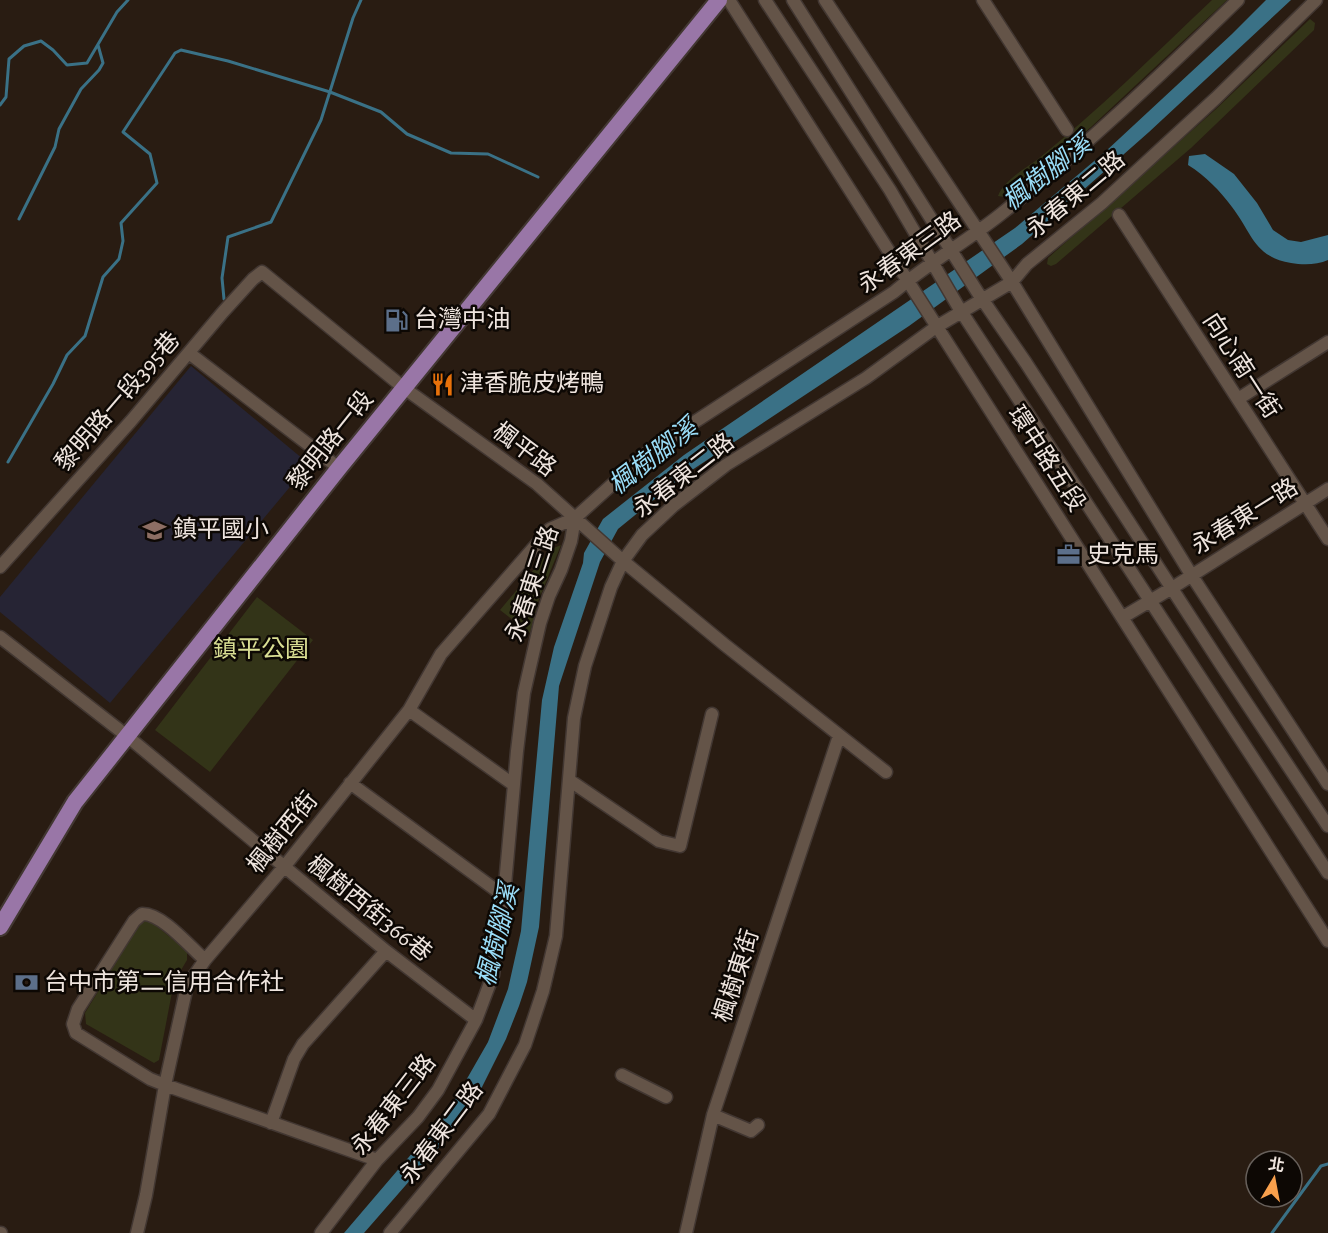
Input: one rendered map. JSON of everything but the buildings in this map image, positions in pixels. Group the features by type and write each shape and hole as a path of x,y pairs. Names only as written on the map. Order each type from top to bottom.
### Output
{"main road":[{"name":"黎明路一段","path":"0,927 75,802 339,468 718,0"}],"street":[{"name":"環中路五段","path":"729,0 1326,935"},
{"name":"環中路五段","path":"765,0 890,190 961,310 1149,602 1328,873"},
{"name":"環中路五段","path":"793,0 981,297 1328,826"},
{"path":"825,0 1010,279 1192,576 1328,784"},
{"path":"983,0 1067,130"},
{"name":"永春東三路","path":"321,1233 377,1160 418,1117 438,1090 476,1020 495,962 504,896 524,693 531,656 549,596 579,522 647,453 790,361 979,233 1107,124 1238,0"},
{"name":"永春東二路","path":"390,1233 489,1114 525,1045 543,990 556,936 574,718 585,666 611,586 623,561 642,535 708,478 811,410 866,378 935,325 1010,279 1102,203 1208,105 1316,0"},
{"name":"向心南一街","path":"1119,215 1328,539"},
{"name":"黎明路一段395巷","path":"0,567 253,279 262,272 269,277"},
{"name":"楓平路","path":"269,277 404,388 537,484 623,561"},
{"path":"1238,399 1328,342"},
{"path":"189,353 339,468"},
{"name":"永春東一路","path":"1123,617 1328,489"},
{"name":"楓樹西街","path":"137,1233 165,1085 187,986 205,960 284,867 409,710 441,654 550,529 579,522"},
{"path":"623,561 886,772"},
{"path":"0,638 127,736"},
{"path":"409,710 514,785"},
{"path":"569,780 659,841 680,846 712,714"},
{"name":"楓樹西街366巷","path":"127,736 386,951 476,1020"},
{"name":"楓樹東街","path":"686,1233 713,1115 839,736"},
{"path":"350,783 504,896"},
{"path":"205,960 154,916 142,914 134,921 75,1017 73,1024 76,1033 165,1085 377,1160"},
{"path":"271,1123 294,1059 303,1044 386,951"},
{"path":"622,1075 666,1097"},
{"path":"713,1115 751,1131 758,1125"}],"shaded area":[{"name":"鎮平國小","path":"191,366 309,464 110,703 0,612 0,597"}],"green space":[{"path":"1212,0 1227,0 1091,127 1011,195 998,196 1010,180 1083,121"},
{"path":"1310,19 1315,23 1314,30 1191,148 1056,264 1051,266 1047,264 1048,258 1215,110"},
{"path":"561,545 539,599 530,633 500,610 551,549"},
{"name":"鎮平公園","path":"257,597 313,640 210,772 155,730"},
{"path":"148,919 187,951 187,960 174,982 159,1060 154,1063 86,1024 85,1013 138,926"}],"water":[{"path":"1266,0 1291,0 1149,132 1022,244 909,326 683,476 618,529 600,562 559,686 539,927 527,982 519,1006 506,1039 476,1099 453,1131 364,1233 344,1233 449,1110 488,1042 508,989 521,931 542,700 554,647 583,563 584,553 603,519 684,455 1015,228 1106,151"},
{"path":"1205,154 1234,174 1257,203 1273,230 1288,240 1301,242 1328,235 1328,260 1310,264 1291,263 1279,260 1261,250 1223,195 1188,165 1189,156"}],"waterway":[{"path":"0,105 6,97 9,59 24,46 41,41 67,65 87,63 117,12 128,0"},
{"path":"224,299 222,278 228,237 271,222 321,120 353,18 361,0"},
{"path":"19,219 55,147 59,129 81,89 103,63 98,45"},
{"path":"8,462 67,355 85,336 103,277 119,259 123,241 121,223 157,183 150,154 123,132 175,53 181,50 228,61 330,92 381,112 407,134 451,153 488,154 538,177"},
{"path":"1272,1233 1321,1166 1328,1164"}],"place":[{"name":"台灣中油","path":"396,320"},
{"name":"津香脆皮烤鴨","path":"442,384"},
{"name":"鎮平國小","path":"155,530"},
{"name":"史克馬","path":"1069,555"},
{"name":"台中市第二信用合作社","path":"26,983"}],"water label":[{"name":"楓樹腳溪","path":"1047,173"},
{"name":"楓樹腳溪","path":"653,457"},
{"name":"楓樹腳溪","path":"498,935"}]}
